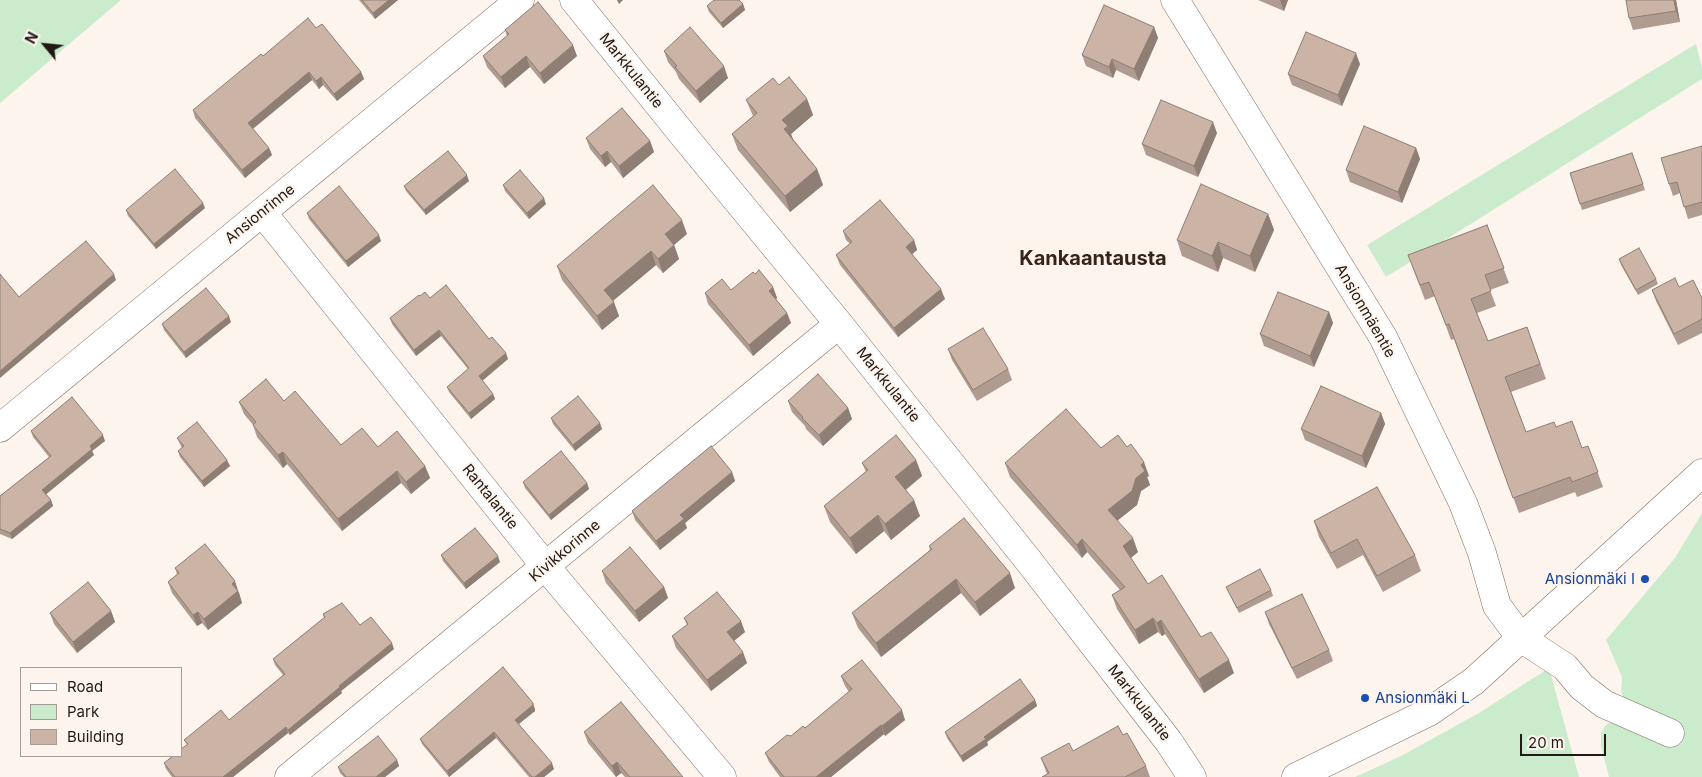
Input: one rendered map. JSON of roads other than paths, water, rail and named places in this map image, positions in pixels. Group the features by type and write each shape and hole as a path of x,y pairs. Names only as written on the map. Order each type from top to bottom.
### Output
{"street":[{"name":"Ansionrinne","path":"0,428 520,0"},
{"name":"Markkulantie","path":"574,0 839,324 1077,623 1169,742 1192,777"},
{"name":"Ansionmäentie","path":"1175,0 1383,337 1462,503 1482,553 1497,606 1521,638"},
{"name":"Rantalantie","path":"262,212 546,567 722,777"},
{"name":"Kivikkorinne","path":"289,777 839,324"},
{"path":"1296,777 1429,712 1474,681 1702,473"},
{"path":"1521,638 1566,667 1582,687 1604,704 1670,734"}],"place":[{"name":"Ansionmäki I","path":"1645,579"},
{"name":"Ansionmäki L","path":"1365,698"}],"district":[{"name":"Kankaantausta","path":"1093,259"}]}
